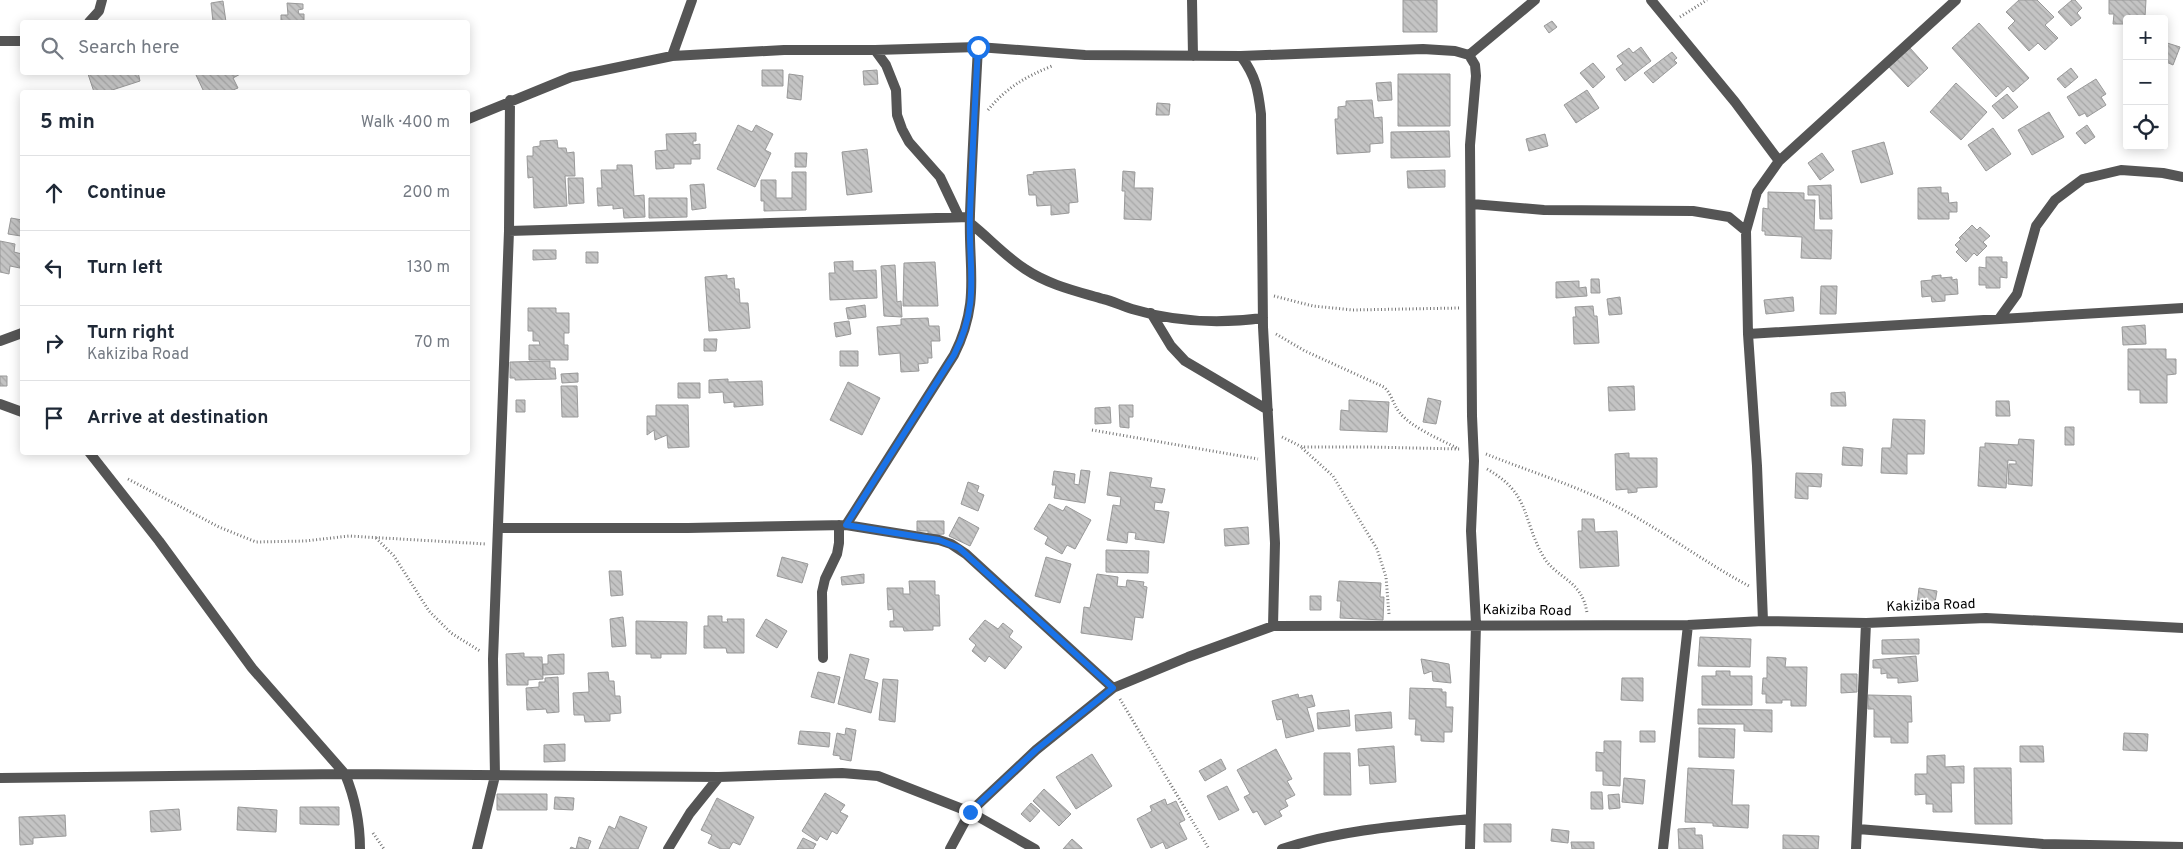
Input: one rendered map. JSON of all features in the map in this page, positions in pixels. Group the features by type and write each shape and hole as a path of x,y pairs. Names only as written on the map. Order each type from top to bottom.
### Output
{"street":[{"path":"91,20 99,11 102,0"},
{"path":"672,56 692,0"},
{"path":"1192,0 1194,56"},
{"path":"1469,55 1535,0"},
{"path":"1651,0 1735,102 1779,161"},
{"path":"1763,621 1757,466 1748,334 1746,231 1757,192 1779,161 1956,0"},
{"path":"0,41 20,41"},
{"path":"823,658 822,592 825,579 837,554 842,525 954,355 965,333 972,292 967,219 978,47"},
{"path":"470,118 510,100 571,77 672,56 784,50 978,47 1085,55 1241,56 1423,49 1455,51 1469,55 1475,65 1476,76 1470,145 1474,449 1471,532 1476,624 1470,849"},
{"path":"875,50 886,65 896,90 897,115 909,142 940,177 967,219 1002,252 1045,281 1151,313 1204,322 1263,322"},
{"path":"1241,56 1252,72 1258,87 1261,114 1263,322 1275,543 1274,626"},
{"path":"477,849 496,776 493,659 509,231 510,100"},
{"path":"1999,320 2017,294 2036,226 2055,200 2083,179 2121,170 2163,173 2183,177"},
{"path":"1472,204 1544,210 1693,211 1729,217 1746,231"},
{"path":"509,231 967,219"},
{"path":"1748,334 2183,308"},
{"path":"1151,313 1171,346 1185,361 1268,410"},
{"path":"0,341 20,334"},
{"path":"0,404 20,411"},
{"path":"91,455 252,668 345,774 354,795 360,831 360,849"},
{"path":"498,528 688,528 842,525 939,540 959,548 1113,688"},
{"name":"Kakiziba Road","path":"950,849 970,812 1036,750 1113,688 1188,657 1274,626 1476,624 1688,625 1763,621 1866,622 1986,618 2183,628"},
{"path":"1856,849 1866,622"},
{"path":"1663,849 1688,625"},
{"path":"0,778 345,774 719,776 842,772 878,776 970,812 1035,849"},
{"path":"668,849 690,813 719,776"},
{"path":"1282,849 1299,843 1355,832 1470,819"},
{"path":"1858,829 2043,844 2183,847"}],"path":[{"path":"1671,23 1707,0"},
{"path":"974,126 1001,94 1028,76 1056,64"},
{"path":"1264,293 1313,306 1353,310 1472,308"},
{"path":"1263,322 1305,351 1384,387 1400,413 1408,420 1460,449"},
{"path":"1092,430 1271,461"},
{"path":"1270,431 1302,447 1333,476 1377,549 1386,577 1389,625"},
{"path":"1302,447 1474,449 1600,498 1673,540 1718,570 1763,594"},
{"path":"1474,461 1497,474 1518,494 1544,557 1575,587 1584,600 1588,626"},
{"path":"122,476 220,527 256,542 305,541 349,536 497,544"},
{"path":"376,538 394,556 429,612 451,633 493,659"},
{"path":"1113,688 1209,849"}],"building":[{"path":"1403,0 1437,0 1437,32 1403,32"},
{"path":"2019,0 2037,0 2054,17 2045,25 2058,38 2045,50 2038,43 2029,51 2008,28 2015,21 2006,12"},
{"path":"2072,0 2075,0 2082,8 2077,13 2081,18 2071,26 2058,12"},
{"path":"2109,0 2146,0 2145,15 2123,15 2123,24 2113,24 2114,14 2109,14"},
{"path":"223,1 226,20 213,20 211,3"},
{"path":"287,3 303,4 303,9 298,10 299,14 304,14 304,20 281,20 281,15 288,15"},
{"path":"1552,21 1557,27 1549,33 1544,26"},
{"path":"1979,23 2029,78 2013,92 2008,86 1996,97 1952,48"},
{"path":"2168,43 2180,47 2173,65 2168,63"},
{"path":"1641,47 1651,61 1625,81 1616,69 1623,64 1617,56 1629,48 1633,53"},
{"path":"1910,48 1928,68 1908,87 1889,67"},
{"path":"1672,52 1677,58 1674,60 1677,63 1653,83 1644,73"},
{"path":"1593,63 1605,77 1593,88 1580,73"},
{"path":"2071,68 2078,77 2065,88 2057,79"},
{"path":"762,70 783,70 783,86 762,86"},
{"path":"877,70 878,84 864,85 863,71"},
{"path":"789,74 803,76 801,100 787,98"},
{"path":"1398,74 1450,74 1450,126 1398,126"},
{"path":"88,75 139,75 140,81 112,90 93,90"},
{"path":"196,75 238,75 233,78 238,88 233,90 203,90"},
{"path":"2096,79 2106,94 2101,97 2106,105 2087,117 2085,113 2079,116 2067,97"},
{"path":"1391,82 1392,100 1378,101 1376,83"},
{"path":"1956,83 1987,112 1961,140 1930,112"},
{"path":"1587,90 1599,108 1576,123 1564,105"},
{"path":"2007,94 2018,107 2003,119 1992,106"},
{"path":"1372,100 1374,118 1382,117 1383,143 1370,144 1370,152 1337,154 1335,119 1338,119 1338,107 1346,106 1346,101"},
{"path":"1157,103 1170,104 1169,115 1156,115"},
{"path":"2049,112 2064,137 2032,155 2018,130"},
{"path":"738,125 752,132 756,125 773,134 765,150 771,153 755,187 717,169"},
{"path":"2087,125 2095,137 2085,144 2076,133"},
{"path":"1993,128 2011,154 1986,171 1968,145"},
{"path":"1449,131 1450,157 1391,158 1391,132"},
{"path":"696,133 696,141 693,141 693,145 700,144 700,159 691,159 691,164 674,164 674,168 656,169 655,151 667,150 666,134"},
{"path":"1545,134 1548,146 1529,151 1526,139"},
{"path":"557,140 558,148 566,148 567,153 574,152 575,176 565,176 567,206 534,208 533,177 528,178 527,156 533,156 533,147 540,146 540,141"},
{"path":"1884,142 1893,174 1861,183 1852,151"},
{"path":"867,149 872,192 847,195 842,152"},
{"path":"795,153 807,153 806,167 795,167"},
{"path":"1822,153 1834,170 1820,180 1808,163"},
{"path":"617,165 632,165 634,196 644,195 645,217 624,218 623,208 613,209 613,205 598,206 597,188 602,188 601,170 617,170"},
{"path":"1075,169 1078,202 1069,203 1069,213 1051,215 1051,205 1037,206 1036,195 1029,195 1027,175 1034,174 1033,172"},
{"path":"1445,170 1445,187 1408,188 1407,171"},
{"path":"1123,171 1135,172 1134,188 1153,188 1151,220 1124,219 1125,191 1122,191"},
{"path":"792,172 806,172 806,210 764,211 764,201 761,201 761,180 776,180 776,198 792,198"},
{"path":"568,178 583,178 584,203 569,204"},
{"path":"704,184 706,208 692,210 690,185"},
{"path":"1831,185 1832,219 1820,219 1819,195 1808,195 1808,186"},
{"path":"1941,187 1941,193 1948,193 1949,203 1957,202 1957,212 1949,212 1949,219 1918,219 1918,188"},
{"path":"1768,192 1804,193 1804,200 1815,200 1814,230 1832,230 1831,259 1801,258 1802,237 1765,235 1765,231 1762,231 1763,208 1768,209"},
{"path":"649,198 687,198 687,217 649,218"},
{"path":"11,218 20,220 20,236 8,234"},
{"path":"1972,225 1977,230 1980,227 1990,236 1983,242 1987,246 1977,256 1974,253 1966,262 1956,252 1959,249 1955,245"},
{"path":"0,241 15,244 14,252 20,254 20,268 10,266 9,274 0,272"},
{"path":"533,250 556,250 556,259 533,260"},
{"path":"586,252 598,252 598,263 586,263"},
{"path":"1986,257 2002,257 2002,262 2007,262 2007,278 2000,277 2000,288 1986,288 1986,285 1979,285 1979,267 1986,268"},
{"path":"853,261 853,271 876,270 877,298 830,300 829,273 835,273 834,262"},
{"path":"935,262 938,306 903,306 904,263"},
{"path":"895,265 897,302 901,301 902,317 884,316 881,266"},
{"path":"727,275 727,279 734,278 735,289 739,289 740,303 748,303 750,328 709,331 705,277"},
{"path":"1941,275 1941,278 1952,277 1952,280 1957,279 1958,294 1945,295 1945,301 1932,302 1931,296 1922,297 1921,281 1932,280 1932,276"},
{"path":"1591,279 1599,279 1600,293 1591,293"},
{"path":"1579,281 1579,288 1586,287 1587,296 1556,298 1556,282"},
{"path":"1821,286 1837,286 1836,314 1820,314"},
{"path":"1620,297 1622,314 1609,315 1607,299"},
{"path":"1793,297 1794,311 1766,314 1764,300"},
{"path":"865,305 866,317 848,319 846,308"},
{"path":"1593,306 1594,316 1597,316 1599,343 1574,344 1573,317 1576,317 1575,307"},
{"path":"528,308 556,308 556,313 569,313 569,333 564,333 564,345 568,345 568,360 529,360 529,345 540,345 539,341 533,341 533,331 528,331"},
{"path":"928,318 929,326 939,326 940,341 931,341 932,358 928,358 928,363 918,364 919,371 901,372 900,353 879,355 877,327 901,325 901,319"},
{"path":"849,321 851,334 836,337 834,323"},
{"path":"2145,325 2146,344 2123,345 2122,327"},
{"path":"704,339 717,339 716,351 704,351"},
{"path":"2128,349 2166,349 2166,359 2176,359 2176,374 2167,375 2167,403 2140,403 2140,390 2128,390"},
{"path":"840,351 858,351 858,366 840,366"},
{"path":"550,361 550,368 555,368 556,379 515,380 515,378 510,378 510,362"},
{"path":"578,373 578,382 562,383 561,374"},
{"path":"0,376 7,376 7,386 0,386"},
{"path":"728,379 728,382 762,381 763,405 734,407 734,402 724,403 723,392 709,393 709,380"},
{"path":"848,382 880,398 862,435 830,420"},
{"path":"678,383 700,383 700,398 678,398"},
{"path":"561,386 577,386 578,417 562,417"},
{"path":"1634,386 1635,410 1609,411 1608,387"},
{"path":"1845,392 1846,406 1831,406 1831,393"},
{"path":"1428,398 1441,401 1436,424 1423,422"},
{"path":"516,400 525,400 525,412 516,412"},
{"path":"1349,400 1389,402 1387,432 1340,430 1341,410 1349,411"},
{"path":"1996,401 2009,401 2010,416 1996,416"},
{"path":"656,405 688,405 689,447 668,448 667,435 655,440 654,430 647,435 647,416 656,416"},
{"path":"1119,405 1133,405 1133,417 1129,417 1129,428 1120,427"},
{"path":"1110,407 1111,423 1095,424 1095,408"},
{"path":"1893,419 1925,420 1924,454 1907,454 1907,474 1881,473 1882,448 1891,448"},
{"path":"2065,427 2074,427 2074,445 2065,445"},
{"path":"2019,439 2034,440 2032,486 2008,484 2009,464 2016,464 2016,461 2008,460 2006,488 1978,486 1980,447 1985,447 1985,443 2018,445"},
{"path":"1843,447 1863,449 1862,466 1842,465"},
{"path":"1629,453 1629,458 1657,458 1657,487 1637,488 1637,492 1628,493 1628,489 1616,490 1615,454"},
{"path":"1081,470 1090,471 1085,503 1054,498 1056,485 1052,485 1054,471 1075,474 1074,484 1079,485"},
{"path":"1110,472 1152,478 1150,487 1165,489 1162,503 1155,502 1154,510 1169,512 1164,543 1135,539 1136,533 1128,532 1127,543 1107,540 1113,505 1120,506 1121,497 1107,495"},
{"path":"1796,473 1822,474 1821,487 1808,486 1808,499 1795,498"},
{"path":"968,482 979,486 977,492 984,495 978,511 961,504"},
{"path":"1049,504 1063,511 1066,506 1091,520 1075,549 1067,545 1062,554 1045,544 1048,537 1034,529"},
{"path":"959,517 979,528 970,546 949,536"},
{"path":"1582,519 1594,519 1595,532 1617,531 1619,566 1580,568 1578,531 1582,531"},
{"path":"917,521 944,521 944,534 928,535 928,531 917,531"},
{"path":"1248,527 1249,544 1225,546 1224,529"},
{"path":"1106,550 1149,551 1148,573 1106,572"},
{"path":"782,557 808,564 802,583 777,576"},
{"path":"1046,557 1071,564 1060,603 1035,596"},
{"path":"609,571 621,571 623,595 611,596"},
{"path":"864,574 864,583 842,585 841,577"},
{"path":"1097,574 1118,577 1117,586 1126,587 1127,580 1144,582 1143,586 1147,587 1143,618 1135,617 1132,640 1081,633 1084,607 1090,608"},
{"path":"909,581 935,581 935,595 939,595 940,626 933,626 933,630 904,631 903,627 890,627 890,621 894,621 893,609 888,610 887,588 903,588 903,594 910,594"},
{"path":"1339,581 1381,583 1380,597 1384,597 1383,620 1340,618 1341,601 1337,601"},
{"path":"1919,588 1937,591 1934,608 1917,604"},
{"path":"1310,596 1321,596 1321,610 1310,610"},
{"path":"708,616 722,616 722,622 728,622 727,619 744,619 744,653 727,653 726,648 704,648 704,626 708,626"},
{"path":"623,617 626,646 612,647 610,619"},
{"path":"766,619 787,631 777,648 756,636"},
{"path":"985,620 998,629 1003,623 1013,631 1009,637 1022,647 1005,669 989,656 985,662 972,651 976,645 969,639"},
{"path":"636,621 687,622 686,654 661,654 661,658 651,658 651,654 636,654"},
{"path":"1700,637 1751,639 1750,667 1698,666"},
{"path":"1919,639 1919,654 1882,654 1882,640"},
{"path":"524,653 524,657 542,657 543,679 528,680 528,685 507,685 506,654"},
{"path":"564,654 564,674 543,675 543,664 548,664 548,655"},
{"path":"850,654 869,659 864,679 878,683 871,713 838,704"},
{"path":"1916,656 1918,681 1898,683 1898,678 1887,678 1887,673 1881,674 1881,668 1873,668 1873,660"},
{"path":"1767,657 1786,658 1785,667 1807,667 1806,706 1791,706 1791,700 1782,700 1782,703 1766,703 1766,694 1762,694 1763,678 1767,678"},
{"path":"1421,659 1449,664 1451,683 1433,681 1432,671 1424,674"},
{"path":"1716,671 1730,671 1730,676 1752,676 1752,705 1702,705 1702,676 1716,676"},
{"path":"608,672 609,681 614,681 615,696 620,696 621,713 610,714 610,721 585,722 584,715 574,715 573,693 589,692 588,673"},
{"path":"818,672 840,677 834,703 811,697"},
{"path":"1841,674 1857,674 1857,692 1841,693"},
{"path":"558,677 559,712 547,713 546,709 527,710 526,688 539,687 539,682 545,682 545,678"},
{"path":"1622,678 1643,678 1643,701 1621,700"},
{"path":"883,679 898,680 895,722 879,720"},
{"path":"1410,688 1442,689 1442,692 1446,692 1446,707 1453,707 1452,732 1444,732 1444,742 1421,741 1421,735 1415,735 1416,719 1409,719"},
{"path":"1298,694 1299,698 1312,695 1315,706 1307,708 1314,731 1286,738 1282,719 1277,720 1272,701"},
{"path":"1868,695 1911,696 1912,722 1908,722 1908,743 1891,743 1891,737 1874,737 1874,709 1868,709"},
{"path":"1698,709 1772,710 1772,732 1744,731 1744,724 1698,724"},
{"path":"1349,710 1350,726 1318,729 1317,713"},
{"path":"1391,712 1392,728 1356,731 1355,715"},
{"path":"846,728 856,730 851,761 840,759 840,756 833,755 837,733 845,735"},
{"path":"1699,728 1735,729 1734,758 1699,757"},
{"path":"800,731 830,733 829,747 798,744"},
{"path":"1640,731 1655,731 1655,742 1640,742"},
{"path":"2124,733 2148,734 2147,751 2123,750"},
{"path":"1604,741 1621,741 1620,786 1603,785 1603,771 1596,771 1596,752 1604,753"},
{"path":"565,744 565,761 544,762 544,745"},
{"path":"1394,746 1396,782 1370,784 1369,765 1359,766 1358,749"},
{"path":"2020,746 2043,746 2044,762 2020,762"},
{"path":"1276,749 1292,779 1287,781 1295,795 1285,800 1288,806 1279,811 1282,816 1265,825 1257,811 1253,813 1244,797 1250,794 1237,770"},
{"path":"1324,753 1350,753 1351,795 1324,795"},
{"path":"1092,754 1112,786 1076,809 1056,777"},
{"path":"1945,755 1945,767 1964,766 1964,783 1951,783 1952,812 1933,812 1933,804 1926,804 1926,794 1915,795 1915,774 1927,774 1927,756"},
{"path":"1221,759 1226,769 1205,781 1199,771"},
{"path":"1688,768 1734,770 1732,805 1749,805 1748,828 1713,826 1713,823 1685,822"},
{"path":"1974,768 2011,768 2012,824 1975,824"},
{"path":"1624,778 1645,780 1643,804 1622,802"},
{"path":"1227,786 1239,810 1219,820 1207,796"},
{"path":"1044,789 1071,814 1059,826 1033,801"},
{"path":"1591,792 1602,792 1603,809 1591,809"},
{"path":"825,793 845,805 840,812 848,816 837,834 832,831 827,840 820,836 817,841 802,831"},
{"path":"497,794 547,794 547,810 497,810"},
{"path":"1619,794 1620,808 1609,809 1608,795"},
{"path":"555,797 574,798 573,810 554,809"},
{"path":"717,798 754,817 740,845 733,842 729,849 721,849 708,843 712,835 701,830"},
{"path":"1165,799 1167,805 1176,801 1185,820 1179,823 1187,839 1166,849 1163,842 1151,848 1137,819 1152,811 1150,806"},
{"path":"1031,803 1040,811 1030,822 1021,814"},
{"path":"238,807 277,810 276,832 237,830"},
{"path":"300,807 339,807 339,825 300,824"},
{"path":"179,809 181,830 151,832 150,811"},
{"path":"65,815 66,836 33,838 33,844 20,845 19,817"},
{"path":"620,816 647,827 638,849 599,849 609,826 615,829"},
{"path":"1484,824 1511,824 1511,842 1484,842"},
{"path":"1695,828 1695,835 1702,835 1703,849 1679,849 1678,829"},
{"path":"1552,829 1569,831 1568,843 1551,841"},
{"path":"1783,835 1819,836 1818,849 1783,849"},
{"path":"579,837 591,841 588,849 576,849"},
{"path":"803,838 816,844 813,849 797,849"},
{"path":"1072,839 1082,848 1082,849 1063,849"},
{"path":"1571,842 1594,842 1594,849 1572,849"}],"route":[{"path":"970,812 1036,750 1113,688 959,548 939,540 846,525 954,355 965,333 970,313 972,292 970,217 978,47"}]}
